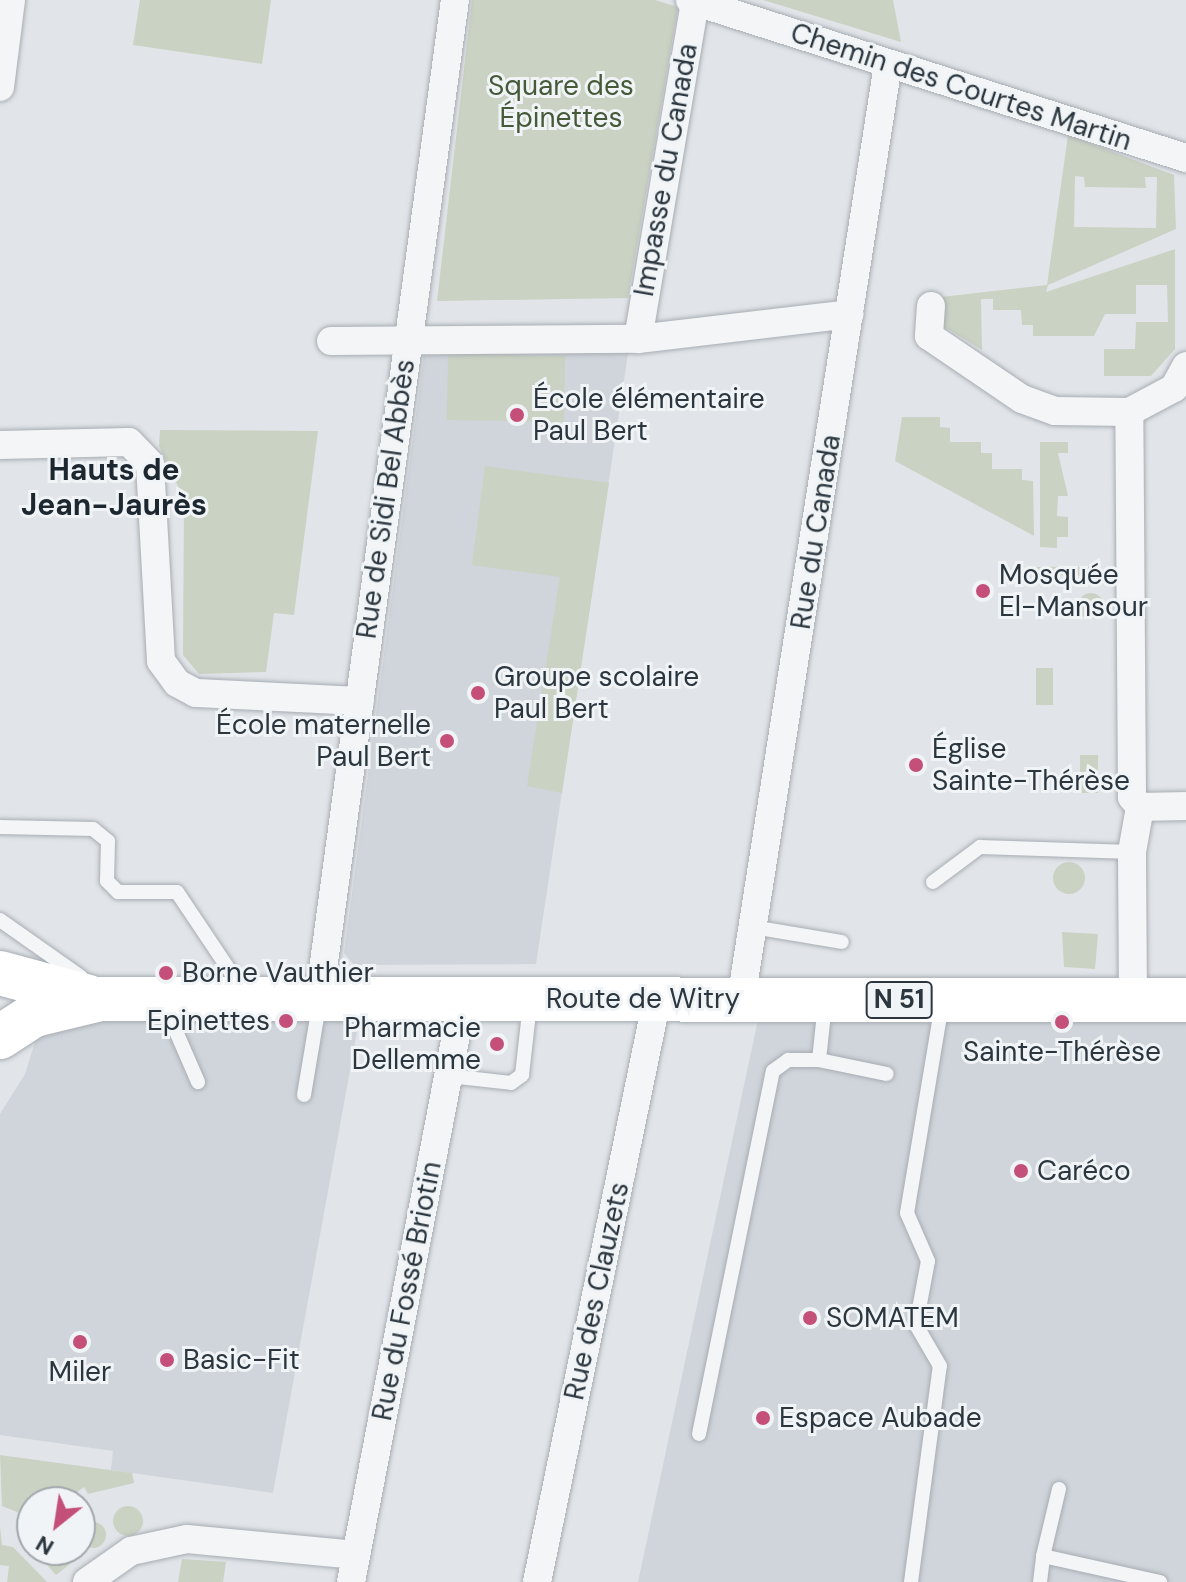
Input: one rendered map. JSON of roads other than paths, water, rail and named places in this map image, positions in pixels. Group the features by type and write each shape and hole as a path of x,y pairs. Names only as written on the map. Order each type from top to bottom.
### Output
{"main road":[{"name":"Route de Witry","path":"0,973 133,999"},
{"name":"Route de Witry","path":"0,1037 34,1015 133,999 1186,1000"}],"street":[{"path":"0,87 11,0"},
{"name":"Rue de Sidi Bel Abbès","path":"319,999 455,0"},
{"name":"Chemin des Courtes Martin","path":"693,1 1186,158"},
{"name":"Impasse du Canada","path":"638,339 693,1"},
{"name":"Rue du Canada","path":"741,1000 888,65"},
{"path":"931,306 929,336 1022,399 1055,411 1129,412 1182,381"},
{"path":"331,341 638,339 850,314"},
{"path":"1129,412 1132,797 1140,807 1132,852 1133,1000"},
{"path":"0,445 129,442 150,464 161,661 177,683 196,693 360,701"},
{"path":"1140,807 1186,806"},
{"name":"Rue du Fossé Briotin","path":"353,1569 463,999"},
{"name":"Rue des Clauzets","path":"537,1582 657,999"},
{"path":"87,1582 131,1551 187,1539 353,1569"}],"lane":[{"path":"0,827 93,829 108,841 107,881 118,892 177,892 189,902 248,999"},
{"path":"933,882 980,847 1132,852"},
{"path":"0,920 47,958 133,999 198,1082"},
{"path":"753,927 842,942"},
{"path":"304,1095 319,999"},
{"path":"449,1076 511,1083 522,1075 531,999"},
{"path":"819,1060 825,1000"},
{"path":"911,1582 940,1366 916,1325 928,1261 907,1213 943,1000"},
{"path":"699,1434 773,1071 788,1060 819,1060 887,1074"},
{"path":"1040,1582 1059,1489"},
{"path":"1043,1556 1160,1582"}],"place":[{"name":"École élémentaire Paul Bert","path":"517,415"},
{"name":"Mosquée El-Mansour","path":"983,591"},
{"name":"Groupe scolaire Paul Bert","path":"478,693"},
{"name":"École maternelle Paul Bert","path":"447,741"},
{"name":"Église Sainte-Thérèse","path":"916,765"},
{"name":"Borne Vauthier","path":"166,973"},
{"name":"Epinettes","path":"286,1021"},
{"name":"Sainte-Thérèse","path":"1062,1022"},
{"name":"Pharmacie Dellemme","path":"497,1044"},
{"name":"Caréco","path":"1021,1171"},
{"name":"SOMATEM","path":"810,1318"},
{"name":"Miler","path":"80,1342"},
{"name":"Basic-Fit","path":"167,1360"},
{"name":"Espace Aubade","path":"763,1418"}],"district":[{"name":"Hauts de Jean-Jaurès","path":"114,487"}],"park label":[{"name":"Square des Épinettes","path":"561,102"}]}
